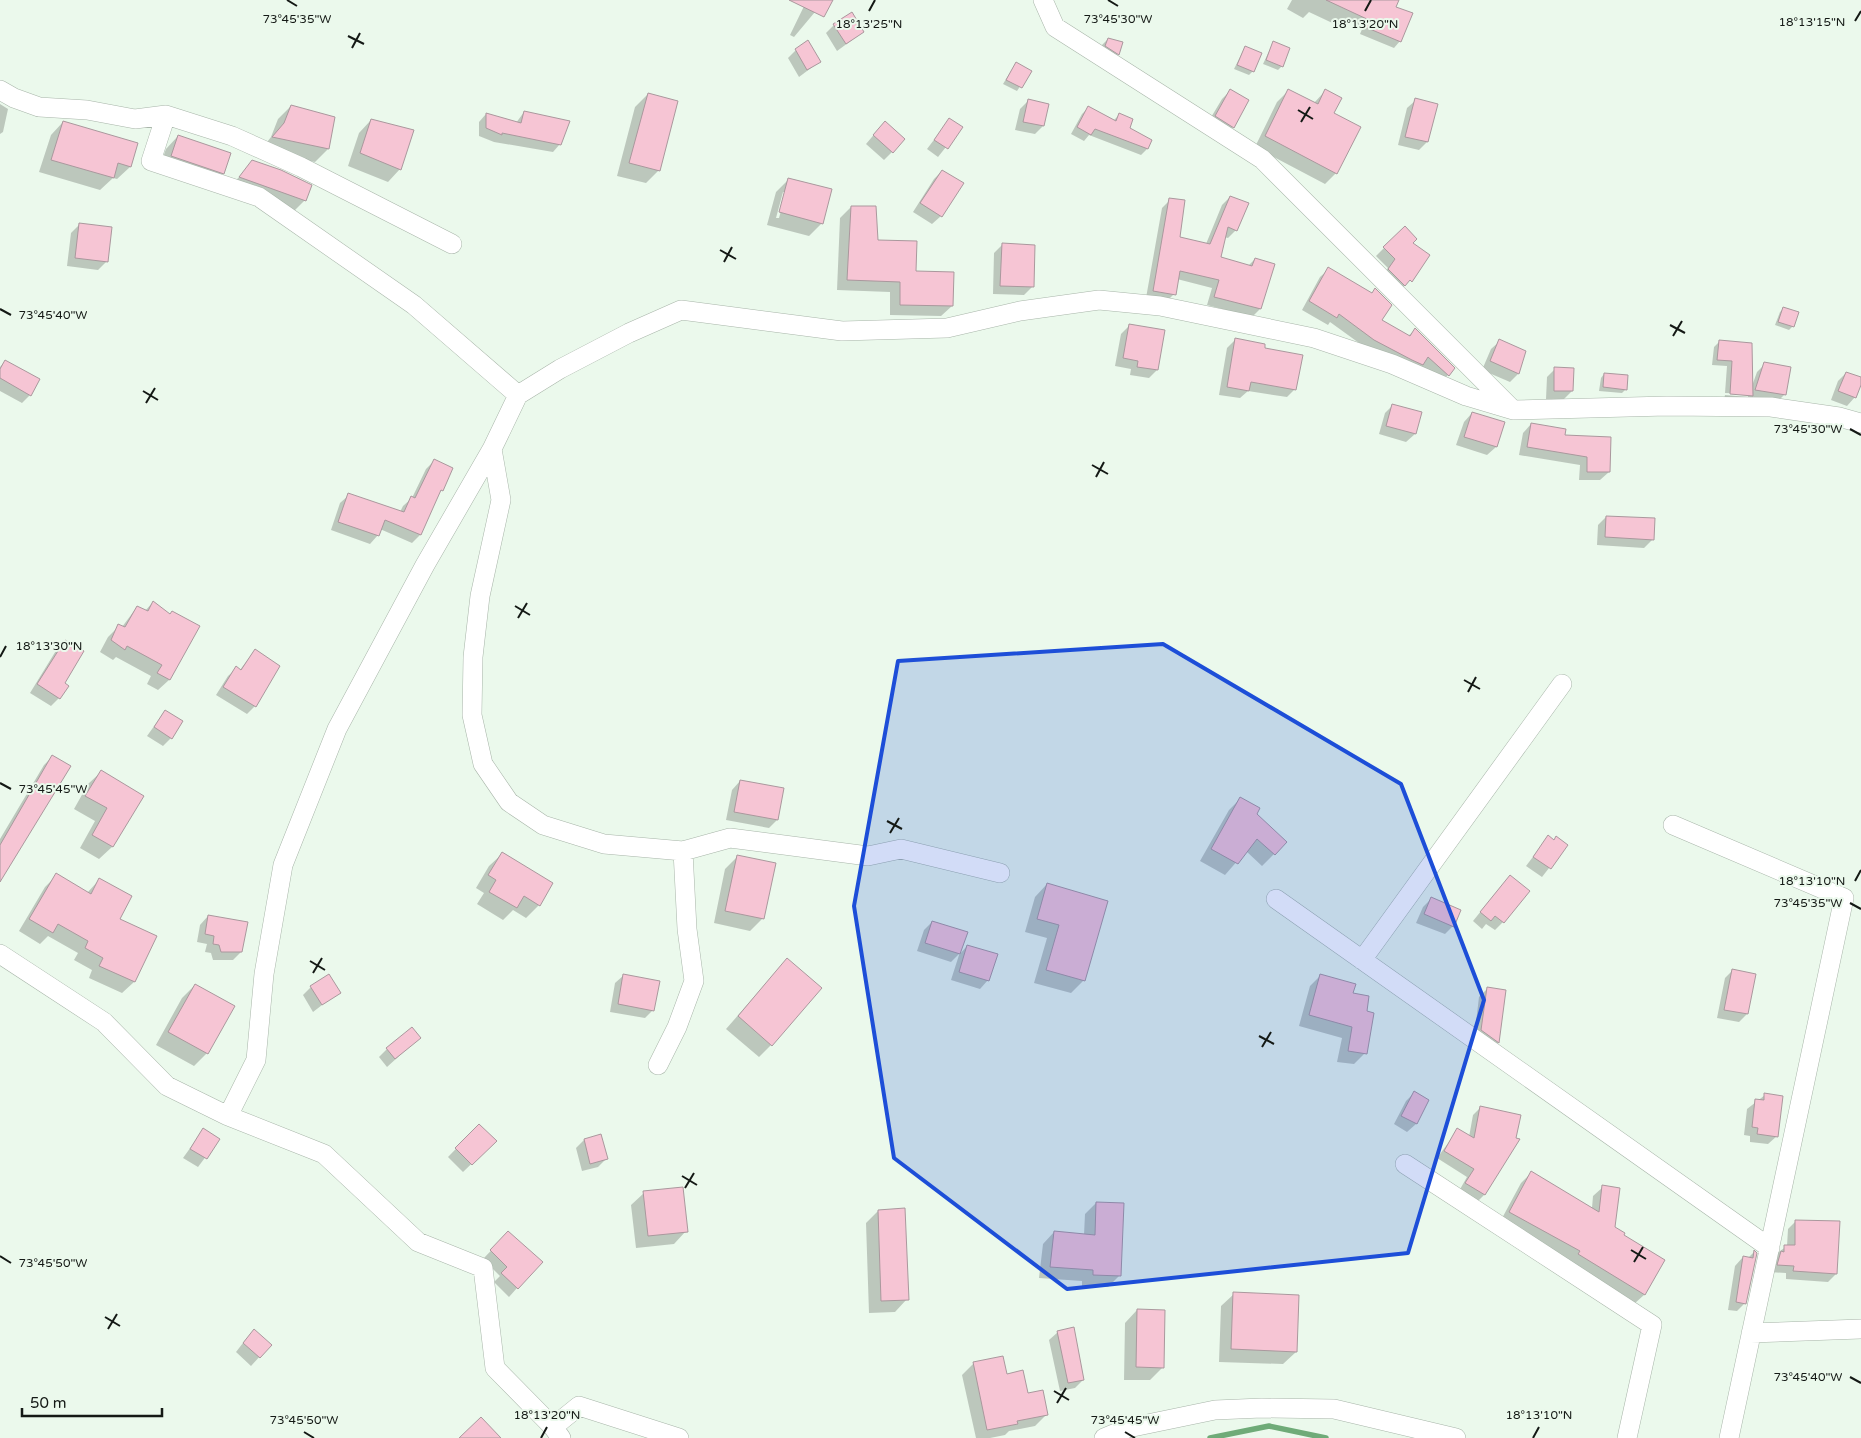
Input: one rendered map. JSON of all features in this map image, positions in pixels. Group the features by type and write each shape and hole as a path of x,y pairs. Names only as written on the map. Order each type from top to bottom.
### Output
{"street":[{"path":"1042,0 1055,27 1262,159 1513,410"},
{"path":"0,90 14,98 39,106 87,110 135,118 166,115 249,144 301,167 452,244"},
{"path":"166,115 151,161 259,197 414,305 518,395"},
{"path":"228,1116 256,1060 264,974 282,865 337,728 425,565 492,449 518,395 560,369 629,333 681,310 842,331 947,328 1020,311 1099,300 1160,306 1314,338 1392,364 1466,396 1513,410 1667,406 1772,407 1839,417 1861,423"},
{"path":"492,449 502,500 480,596 473,657 472,715 484,764 509,802 543,825 604,844 683,851 730,838 868,856 901,849 1000,873"},
{"path":"1362,960 1562,684"},
{"path":"1674,825 1844,898 1729,1438"},
{"path":"658,1065 678,1027 694,981 687,929 683,851"},
{"path":"1276,899 1770,1248"},
{"path":"0,954 104,1022 167,1086 228,1116 324,1154 418,1242 483,1268 495,1368 557,1432 579,1406 679,1438"},
{"path":"1405,1164 1652,1325 1628,1438"},
{"path":"1751,1333 1861,1329"},
{"path":"1104,1438 1128,1428 1215,1410 1271,1408 1334,1409 1456,1438"}],"highlighted area":[{"path":"1163,644 1401,784 1484,1000 1408,1253 1067,1289 894,1158 854,906 898,661"}],"building":[{"path":"789,0 833,0 824,17"},
{"path":"1326,0 1399,0 1396,7 1413,13 1401,42 1365,27 1369,20"},
{"path":"852,12 864,32 846,44 833,24"},
{"path":"1108,38 1123,42 1119,55 1105,46"},
{"path":"808,40 821,62 807,70 795,49"},
{"path":"1273,41 1290,48 1283,67 1266,60"},
{"path":"1245,46 1262,53 1254,72 1237,65"},
{"path":"1016,62 1032,71 1022,88 1006,80"},
{"path":"1230,89 1249,100 1234,128 1215,116"},
{"path":"1288,89 1318,104 1325,89 1342,98 1334,113 1361,127 1337,174 1265,136"},
{"path":"648,93 678,101 660,171 629,163"},
{"path":"1415,98 1438,104 1428,142 1405,137"},
{"path":"1028,99 1049,104 1044,126 1023,122"},
{"path":"291,105 335,117 329,149 272,137 284,123"},
{"path":"1088,106 1116,121 1119,113 1133,119 1130,128 1152,140 1148,149 1095,129 1091,135 1077,127"},
{"path":"524,111 570,121 561,145 502,133 502,135 486,128 486,113 521,123"},
{"path":"949,118 963,127 948,149 934,140"},
{"path":"371,119 414,130 401,170 360,153"},
{"path":"63,121 138,143 131,167 118,163 114,178 51,160"},
{"path":"885,121 905,139 893,153 873,135"},
{"path":"178,135 231,153 224,174 171,156"},
{"path":"252,160 281,170 312,185 306,201 239,177"},
{"path":"942,170 964,183 942,217 920,203"},
{"path":"788,178 832,189 823,224 779,212"},
{"path":"1230,196 1249,203 1237,231 1228,227 1221,257 1252,266 1255,258 1275,264 1261,309 1214,297 1219,280 1180,271 1176,295 1153,291 1169,198 1185,200 1180,237 1210,244"},
{"path":"851,206 876,206 878,240 917,241 916,271 954,272 953,306 900,305 900,282 847,280"},
{"path":"79,223 112,227 108,262 75,258"},
{"path":"1405,226 1417,239 1413,243 1430,255 1412,282 1410,280 1405,286 1388,269 1395,259 1383,247"},
{"path":"1002,243 1035,245 1034,287 1000,286"},
{"path":"1328,267 1372,293 1375,288 1392,305 1382,320 1410,336 1415,328 1455,368 1449,376 1428,357 1423,365 1412,360 1374,340 1339,314 1337,318 1309,301"},
{"path":"1783,307 1799,312 1794,327 1778,322"},
{"path":"1129,324 1165,330 1158,370 1137,367 1138,361 1123,358"},
{"path":"1235,338 1265,344 1265,348 1303,355 1296,390 1251,382 1249,391 1227,387"},
{"path":"1499,339 1526,351 1519,374 1490,361"},
{"path":"1719,340 1752,343 1753,396 1730,394 1732,361 1717,360"},
{"path":"5,360 40,379 31,396 0,378 0,369"},
{"path":"1764,362 1791,367 1786,395 1755,390"},
{"path":"1554,367 1574,368 1573,391 1554,391"},
{"path":"1846,372 1861,377 1861,385 1856,398 1838,391"},
{"path":"1604,373 1628,375 1627,390 1603,387"},
{"path":"1392,404 1422,412 1416,434 1386,426"},
{"path":"1472,412 1505,422 1497,447 1464,437"},
{"path":"1531,423 1566,429 1565,435 1611,437 1610,472 1587,472 1587,457 1527,447"},
{"path":"434,459 453,468 421,535 385,520 379,536 338,522 348,493 404,512 411,496 415,498"},
{"path":"1606,516 1655,518 1654,540 1605,537"},
{"path":"153,601 170,614 172,611 200,626 170,680 157,673 162,665 127,646 125,650 111,640 118,624 125,627 137,606 148,611"},
{"path":"65,640 84,651 65,683 69,686 60,699 37,684"},
{"path":"255,649 280,666 256,707 223,687 236,666 241,670"},
{"path":"165,710 183,721 172,739 154,727"},
{"path":"52,755 71,766 0,882 0,845"},
{"path":"101,770 144,796 113,847 92,835 107,808 85,796"},
{"path":"740,780 784,788 778,820 734,812"},
{"path":"1240,797 1260,808 1257,814 1287,842 1275,855 1257,839 1238,864 1211,849"},
{"path":"1548,835 1554,840 1556,836 1568,845 1551,869 1533,857"},
{"path":"502,852 553,883 540,906 524,896 517,908 489,892 496,880 488,875"},
{"path":"737,855 776,863 764,919 725,911"},
{"path":"56,873 91,894 99,878 132,896 120,919 157,936 135,982 99,966 103,958 85,948 88,941 58,924 53,933 29,919"},
{"path":"1510,875 1530,891 1504,923 1495,916 1491,921 1480,912"},
{"path":"1047,883 1108,901 1085,981 1046,970 1059,925 1037,919"},
{"path":"1431,897 1461,910 1454,927 1424,914"},
{"path":"208,915 248,922 242,952 221,952 219,945 213,944 214,936 205,934"},
{"path":"932,921 968,932 960,954 925,943"},
{"path":"967,945 998,954 989,981 959,972"},
{"path":"787,958 822,988 772,1046 738,1016"},
{"path":"1732,969 1756,974 1748,1014 1724,1010"},
{"path":"329,974 341,993 322,1005 310,986"},
{"path":"623,974 660,981 654,1011 618,1004"},
{"path":"1320,974 1356,984 1353,993 1369,996 1367,1011 1374,1013 1367,1054 1348,1051 1352,1027 1309,1015"},
{"path":"195,984 235,1006 208,1054 168,1032"},
{"path":"1487,987 1506,990 1499,1043 1481,1030"},
{"path":"412,1027 421,1038 395,1059 386,1048"},
{"path":"1414,1091 1429,1100 1417,1124 1401,1116"},
{"path":"1764,1093 1783,1096 1778,1137 1757,1134 1758,1128 1752,1127 1755,1099 1764,1100"},
{"path":"1480,1106 1521,1115 1516,1138 1520,1139 1485,1195 1465,1183 1474,1169 1444,1151 1457,1128 1474,1138"},
{"path":"479,1124 497,1141 472,1165 455,1148"},
{"path":"203,1128 220,1139 207,1159 190,1149"},
{"path":"601,1134 608,1159 590,1164 584,1139"},
{"path":"1531,1171 1599,1212 1602,1185 1620,1188 1615,1227 1625,1233 1624,1235 1665,1260 1645,1295 1578,1254 1580,1251 1509,1212"},
{"path":"683,1187 688,1232 648,1236 643,1191"},
{"path":"1096,1202 1124,1203 1121,1276 1093,1275 1093,1270 1050,1267 1054,1231 1095,1235"},
{"path":"905,1208 909,1300 881,1301 878,1210"},
{"path":"1795,1220 1840,1221 1837,1274 1793,1271 1794,1266 1777,1265 1781,1251 1784,1252 1784,1245 1795,1245"},
{"path":"508,1231 543,1262 518,1289 501,1273 507,1267 490,1250"},
{"path":"1754,1250 1757,1253 1746,1304 1736,1302 1743,1256 1753,1258"},
{"path":"1233,1292 1299,1295 1297,1352 1231,1349"},
{"path":"1137,1309 1165,1310 1164,1368 1136,1367"},
{"path":"1074,1327 1084,1380 1068,1383 1057,1331"},
{"path":"254,1329 272,1345 260,1358 243,1343"},
{"path":"1003,1356 1007,1374 1023,1370 1028,1393 1043,1390 1048,1415 1017,1421 1018,1424 987,1430 973,1362"},
{"path":"481,1417 501,1438 459,1438"}],"waterway":[{"path":"1210,1438 1269,1426 1326,1438"}]}
